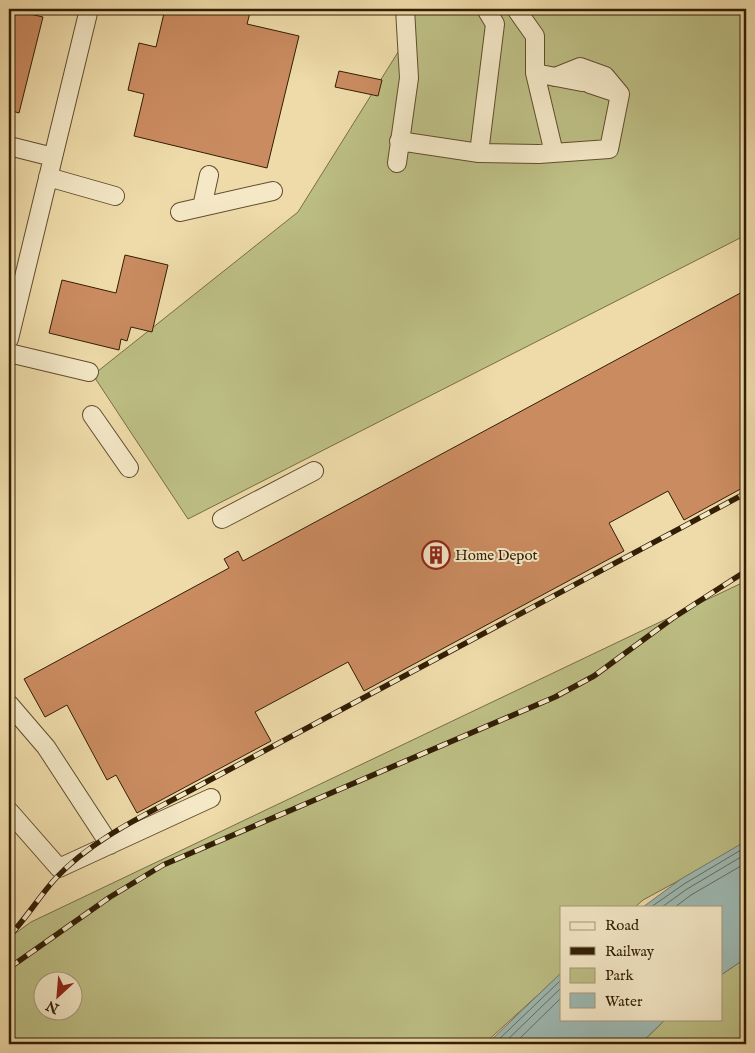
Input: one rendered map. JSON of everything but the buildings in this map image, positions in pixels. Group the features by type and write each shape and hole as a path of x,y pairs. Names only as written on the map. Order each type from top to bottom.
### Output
{"street":[{"path":"9,339 15,285 48,177 90,9"},
{"path":"397,163 409,78 405,9"},
{"path":"479,154 495,24 486,9"},
{"path":"516,9 535,36 535,73 554,153"},
{"path":"555,77 580,67 605,76 620,94"},
{"path":"535,73 586,83 620,94"},
{"path":"399,141 479,154 539,154 609,149 620,94"},
{"path":"9,146 53,157"},
{"path":"202,207 209,175"},
{"path":"48,177 115,196"},
{"path":"180,212 274,191"},
{"path":"9,353 89,372"},
{"path":"92,415 129,468"},
{"path":"222,519 314,471"},
{"path":"9,704 46,747 110,844"},
{"path":"9,811 59,868 211,798"}],"green space":[{"path":"406,9 743,9 746,21 746,235 188,519 93,375 298,212 405,41"},
{"path":"746,581 746,844 643,900 636,906 560,906 560,975 484,1044 9,1044 9,938 31,922"},
{"path":"746,958 746,1044 640,1044 665,1020 722,1020 722,974"}],"water":[{"path":"746,841 746,958 722,974 722,906 644,906 681,879"},
{"path":"560,974 560,1020 665,1020 640,1044 487,1044"}],"railway":[{"path":"9,936 55,879 85,852 120,829 746,493"},
{"path":"9,968 110,897 163,865 555,697 594,676 673,618 746,571"}],"place":[{"name":"Home Depot","path":"436,555"}]}
